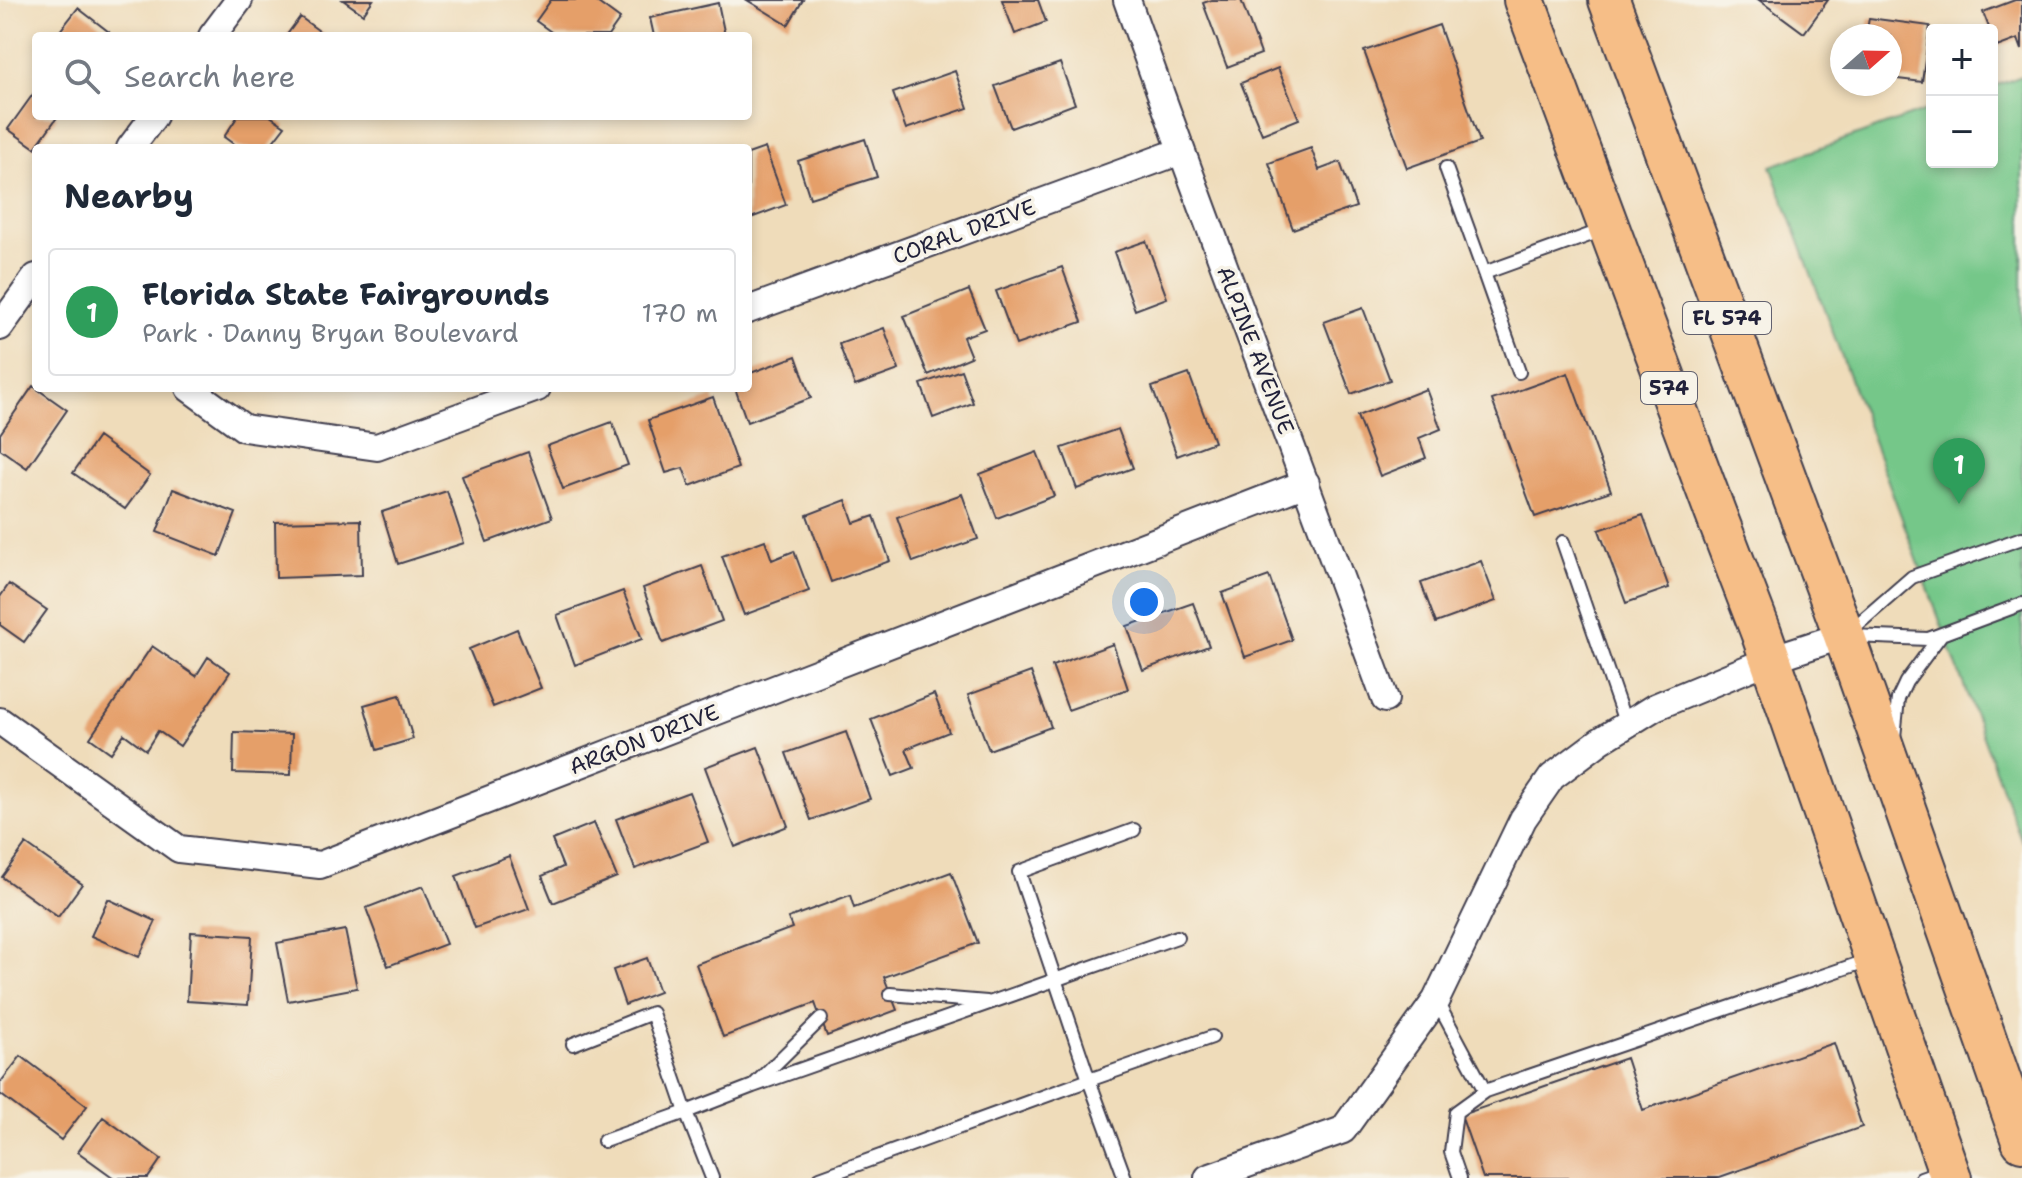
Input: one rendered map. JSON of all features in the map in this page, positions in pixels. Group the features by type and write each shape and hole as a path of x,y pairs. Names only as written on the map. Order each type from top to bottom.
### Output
{"main road":[{"name":"574","path":"1524,0 1766,646"},
{"name":"FL 574","path":"1609,0 1844,635 2022,1141"},
{"path":"1766,646 1875,958 1940,1175"}],"street":[{"path":"215,32 239,0"},
{"name":"ALPINE AVENUE","path":"1127,0 1385,699"},
{"path":"133,144 151,120"},
{"name":"CORAL DRIVE","path":"752,309 1181,151"},
{"path":"0,327 32,283"},
{"path":"194,392 244,428 377,447 526,392"},
{"name":"ARGON DRIVE","path":"0,721 179,849 320,865 1306,483"},
{"path":"1208,1178 1343,1130 1436,1000 1523,819 1552,777 1600,741 1655,707 1766,646 1844,635"}],"lane":[{"path":"1446,168 1519,372"},
{"path":"1484,273 1609,228"},
{"path":"1844,635 1912,577 2022,538"},
{"path":"1563,542 1626,725"},
{"path":"1844,635 1928,639 2022,604"},
{"path":"1890,766 1898,699 1910,676 1942,634"},
{"path":"1125,1178 1019,872 1134,830"},
{"path":"604,1141 1177,937"},
{"path":"1460,1178 1451,1152 1456,1112 1485,1091 1875,958"},
{"path":"890,994 992,1002"},
{"path":"1436,1000 1485,1091"},
{"path":"573,1044 652,1013 712,1178"},
{"path":"753,1086 821,1019"},
{"path":"820,1178 1212,1037"}],"green space":[{"path":"2022,76 2022,842 1771,166 1926,110 1926,168 1998,168 1998,85"}],"building":[{"path":"343,0 373,0 363,14"},
{"path":"551,0 594,0 620,19 611,32 551,32 536,21"},
{"path":"747,0 803,0 788,25"},
{"path":"1002,0 1038,0 1046,22 1015,34"},
{"path":"1241,0 1261,54 1227,67 1203,3"},
{"path":"1759,0 1828,0 1804,33"},
{"path":"2022,0 2022,50 2018,39 1998,47 1998,24 1988,24 1983,12"},
{"path":"718,3 724,32 653,32 650,18"},
{"path":"78,8 109,32 59,32"},
{"path":"300,17 321,32 289,32"},
{"path":"1869,18 1926,25 1922,82 1902,80 1902,24 1868,24"},
{"path":"1439,25 1480,142 1407,168 1364,51"},
{"path":"1060,63 1075,104 1011,128 995,86"},
{"path":"1278,68 1299,119 1262,134 1241,83"},
{"path":"955,71 968,108 906,129 893,93"},
{"path":"32,96 32,120 55,120 38,144 32,146 8,129"},
{"path":"235,120 276,120 285,126 271,144 234,144 224,137"},
{"path":"865,139 877,177 810,198 798,161"},
{"path":"765,148 786,205 752,218 752,153"},
{"path":"1311,148 1319,170 1340,162 1356,207 1293,229 1269,163"},
{"path":"1146,241 1167,298 1135,310 1114,252"},
{"path":"1062,267 1082,322 1016,345 996,291"},
{"path":"969,290 985,329 963,337 971,357 928,375 904,316"},
{"path":"1363,308 1390,380 1351,394 1324,322"},
{"path":"884,328 899,370 855,386 839,344"},
{"path":"796,356 811,398 747,422 736,392 752,392 752,372"},
{"path":"961,370 973,403 933,418 921,384"},
{"path":"1568,373 1611,491 1535,517 1492,400"},
{"path":"1189,374 1214,442 1177,456 1152,387"},
{"path":"32,387 32,392 42,392 67,410 27,468 0,449 0,434"},
{"path":"1426,389 1441,429 1419,438 1426,458 1380,476 1357,416"},
{"path":"713,397 738,468 690,486 683,468 666,473 648,420"},
{"path":"612,422 628,465 563,489 547,446"},
{"path":"1118,429 1133,468 1077,489 1062,448"},
{"path":"98,437 150,475 125,509 73,473"},
{"path":"528,452 552,518 487,542 462,476"},
{"path":"1037,452 1054,496 997,518 980,474"},
{"path":"173,489 236,513 219,556 157,532"},
{"path":"447,491 464,543 398,564 382,512"},
{"path":"962,494 978,539 913,562 897,517"},
{"path":"846,500 854,523 874,516 890,561 831,582 807,515"},
{"path":"1643,515 1669,588 1626,603 1599,530"},
{"path":"361,520 362,575 276,578 275,522"},
{"path":"765,540 772,560 794,551 809,591 744,615 722,556"},
{"path":"1481,561 1496,601 1436,623 1421,583"},
{"path":"702,566 722,621 663,643 643,588"},
{"path":"1269,576 1292,640 1245,657 1222,593"},
{"path":"9,584 47,610 24,642 0,625 0,597"},
{"path":"623,591 642,639 575,665 557,615"},
{"path":"1193,603 1209,646 1143,670 1127,626"},
{"path":"517,629 541,688 493,707 469,649"},
{"path":"1113,644 1128,689 1068,710 1052,666"},
{"path":"152,646 196,676 208,657 230,672 180,746 158,731 146,750 124,734 111,753 90,738"},
{"path":"1031,672 1051,727 989,750 968,695"},
{"path":"934,694 949,732 906,749 914,768 893,776 871,719"},
{"path":"400,695 413,739 377,750 364,705"},
{"path":"234,732 292,734 291,775 233,773"},
{"path":"846,732 870,799 811,820 786,753"},
{"path":"758,747 788,826 735,847 705,767"},
{"path":"689,792 708,842 635,869 616,819"},
{"path":"594,823 617,877 553,903 542,876 563,867 552,840"},
{"path":"26,844 82,884 58,917 2,877"},
{"path":"509,856 529,909 475,928 456,876"},
{"path":"951,872 978,943 884,977 897,1010 827,1036 815,1003 723,1037 696,964 792,928 788,918 850,895 854,908"},
{"path":"423,886 446,944 388,966 366,908"},
{"path":"108,899 156,921 139,957 91,936"},
{"path":"345,930 357,988 288,1001 277,943"},
{"path":"191,932 252,936 248,1005 187,1001"},
{"path":"647,958 659,992 625,1005 613,970"},
{"path":"1834,1043 1862,1127 1717,1178 1483,1178 1461,1115 1626,1058 1643,1110"},
{"path":"21,1056 87,1106 61,1140 0,1094 0,1083"},
{"path":"103,1117 161,1159 148,1178 114,1178 78,1152"}],"place":[{"name":"Florida State Fairgrounds","path":"1959,504"}]}
